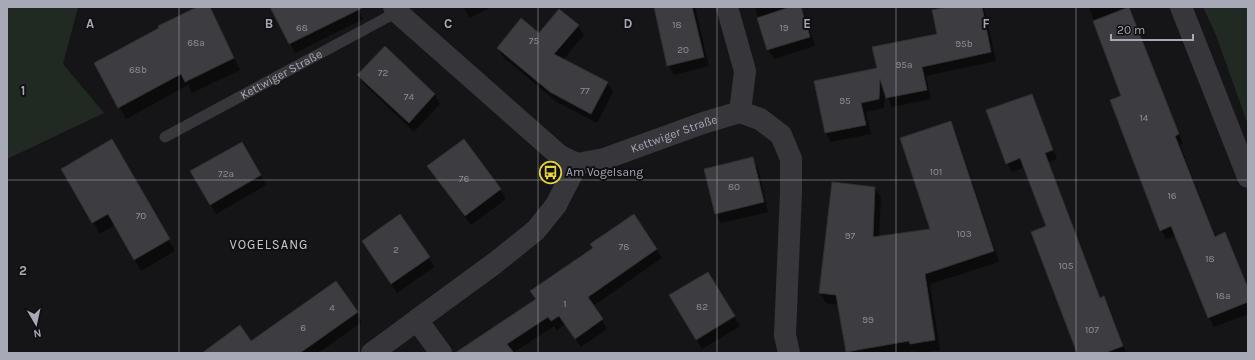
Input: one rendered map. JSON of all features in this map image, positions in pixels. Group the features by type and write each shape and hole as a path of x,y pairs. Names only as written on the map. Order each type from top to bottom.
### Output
{"street":[{"path":"727,7 745,71 740,112 760,119 781,135 791,159 792,192 785,335 788,353"},
{"path":"1181,7 1248,177"},
{"name":"Kettwiger Straße","path":"395,10 560,156 577,164 604,159 703,123 740,112"},
{"path":"372,353 495,263 536,230 556,205 577,164"},
{"path":"416,320 441,353"}],"lane":[{"name":"Kettwiger Straße","path":"165,137 395,10"}],"shaded area":[{"path":"7,7 78,7 63,64 104,113 7,159"},
{"path":"1203,7 1248,7 1248,125 1216,35"}],"building":[{"path":"197,7 210,7 234,58 185,82 181,74 118,108 94,63 159,28 158,26"},
{"path":"270,7 364,7 289,44"},
{"path":"654,7 692,7 704,57 667,66"},
{"path":"790,7 801,7 810,37 767,50 757,18"},
{"path":"948,7 982,7 991,52 922,67 927,90 886,98 880,79 879,99 861,103 866,125 825,133 814,81 877,68 872,47 937,34 932,10"},
{"path":"1129,7 1179,134 1175,136 1215,237 1225,232 1248,288 1248,302 1208,318 1171,226 1160,231 1110,100 1121,96 1093,21"},
{"path":"559,9 579,25 554,54 608,82 591,114 550,92 497,48 521,18 539,33"},
{"path":"385,46 435,94 409,123 357,75"},
{"path":"1032,94 1053,150 1045,153 1100,298 1104,296 1123,346 1105,353 1077,353 1031,232 1046,226 1020,158 1006,164 986,110"},
{"path":"951,121 994,251 925,274 935,340 910,344 909,341 846,352 836,295 819,293 832,182 875,187 873,237 930,229 900,138"},
{"path":"112,139 170,239 134,260 108,214 92,223 61,169"},
{"path":"464,139 501,189 465,216 427,166"},
{"path":"242,142 261,175 210,205 190,171"},
{"path":"753,157 764,202 715,214 704,169"},
{"path":"400,214 430,257 391,284 362,241"},
{"path":"634,214 657,249 588,297 603,319 575,339 559,316 551,321 548,317 507,344 514,353 455,353 536,299 530,291 593,248 590,244"},
{"path":"708,272 735,316 696,340 669,295"},
{"path":"336,281 358,312 300,353 202,353 240,325 251,341"}],"place":[{"name":"Am Vogelsang","path":"550,172"}],"district":[{"name":"VOGELSANG","path":"269,244"}]}
